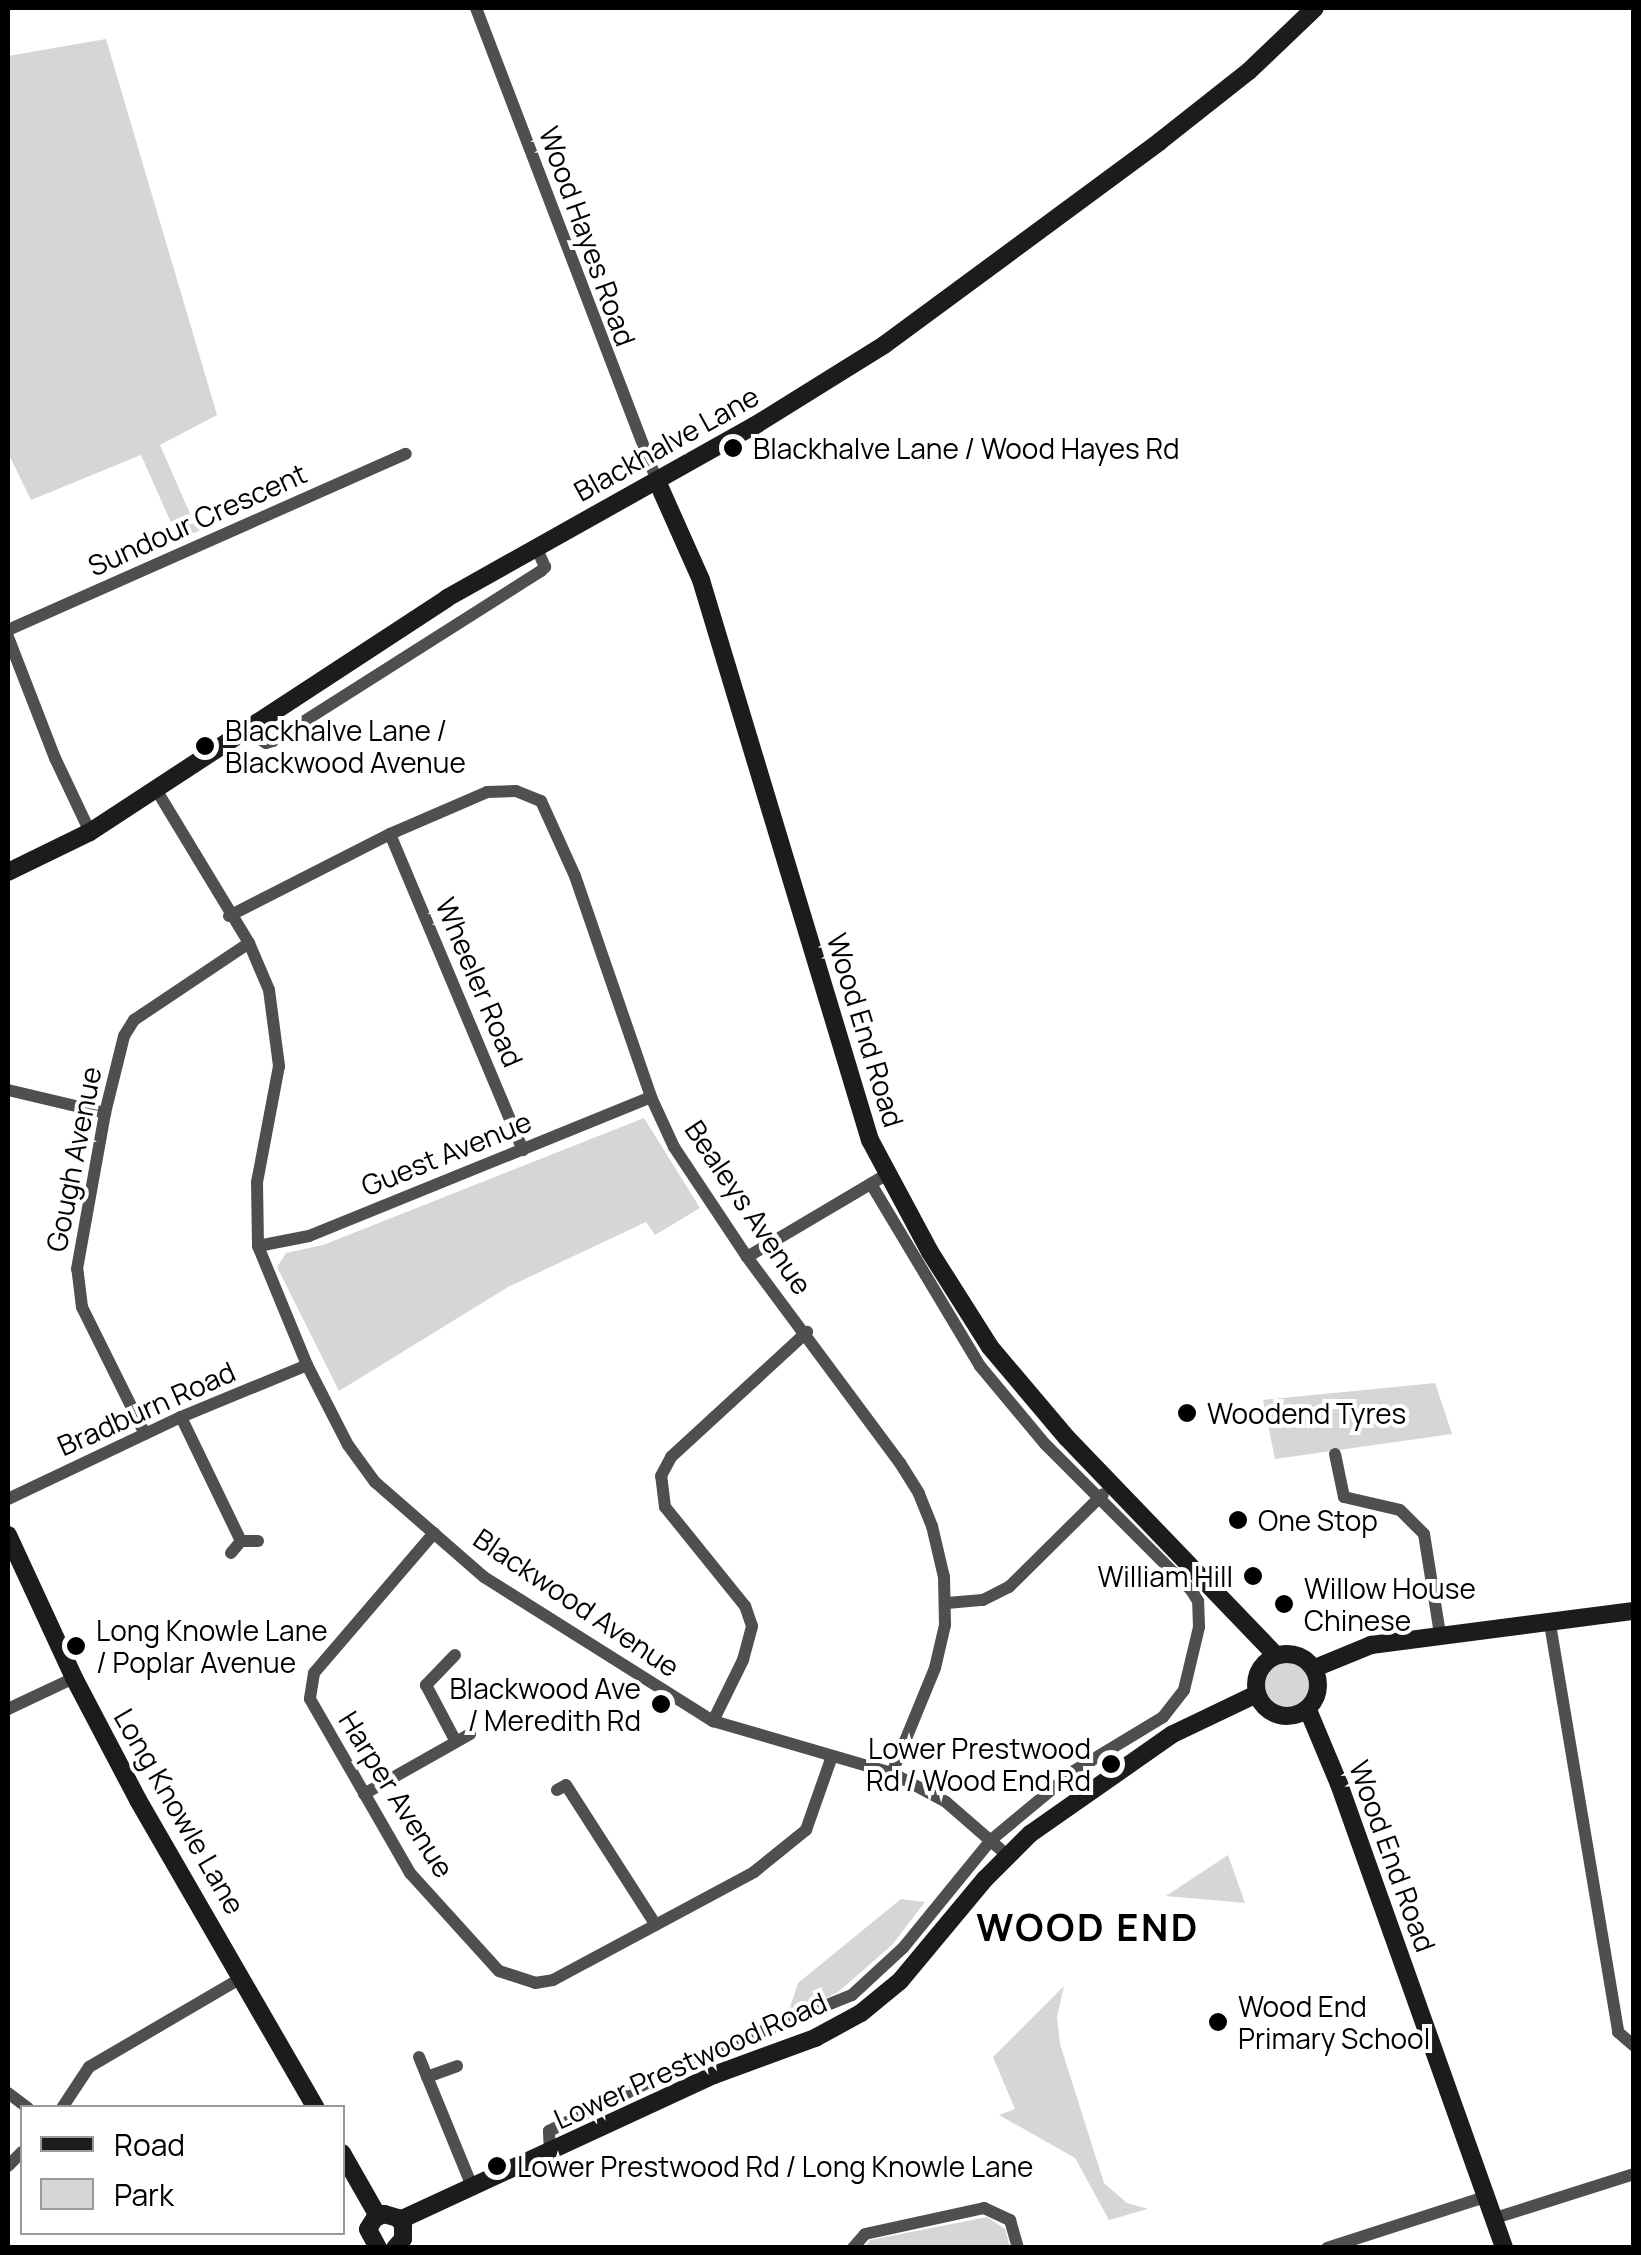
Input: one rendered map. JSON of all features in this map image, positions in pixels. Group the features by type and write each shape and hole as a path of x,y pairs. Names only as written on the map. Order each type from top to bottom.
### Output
{"street":[{"name":"Wood Hayes Road","path":"476,8 658,481"},
{"name":"Blackhalve Lane","path":"8,872 90,832 157,791 433,607 658,481 851,366 991,270 1250,70 1314,8"},
{"name":"Sundour Crescent","path":"8,634 406,454"},
{"name":"Wood End Road","path":"658,481 701,580 870,1140 930,1252 990,1347 1030,1398 1276,1655"},
{"path":"248,732 266,743 273,741 541,572 544,567 536,547"},
{"path":"8,634 55,758 90,832"},
{"name":"Blackwood Avenue","path":"157,791 229,916 249,943 274,1006 279,1052 275,1100 256,1182 258,1246 307,1365 348,1445 375,1482 484,1577 713,1721 892,1773 946,1802 1006,1855"},
{"name":"Bealeys Avenue","path":"229,916 390,834 487,792 516,791 541,801 574,876 651,1097 674,1146 747,1257 807,1332 919,1494 942,1562 947,1602 935,1668 892,1773"},
{"name":"Wheeler Road","path":"390,834 524,1150"},
{"name":"Gough Avenue","path":"145,1434 82,1307 78,1269 105,1113 124,1036 134,1020 249,943"},
{"path":"8,1090 105,1113"},
{"name":"Guest Avenue","path":"258,1246 308,1236 651,1097"},
{"path":"747,1257 888,1173"},
{"path":"550,2152 549,2131 706,2054 852,1995 903,1948 991,1840 1074,1772 1163,1717 1184,1690 1199,1627 1198,1602 1046,1444 980,1366 871,1184"},
{"path":"713,1721 744,1660 752,1626 745,1606 665,1507 661,1476 671,1457 807,1332"},
{"name":"Bradburn Road","path":"8,1499 181,1417 307,1365"},
{"path":"181,1417 240,1542"},
{"path":"1335,1454 1344,1497 1400,1510 1424,1534 1440,1634"},
{"path":"947,1602 983,1600 1009,1587 1113,1484"},
{"name":"Harper Avenue","path":"434,1533 314,1672 310,1699 410,1873 499,1970 535,1983 553,1980 788,1849 806,1830 832,1756"},
{"name":"Long Knowle Lane","path":"8,1535 74,1678 138,1800 244,1977 314,2105"},
{"path":"231,1553 240,1542 258,1540"},
{"path":"1315,1668 1371,1645 1634,1611"},
{"path":"1550,1624 1615,2014 1623,2040 1634,2046"},
{"path":"1276,1655 1301,1657 1315,1668 1319,1687 1308,1710 1279,1716 1263,1705 1257,1694 1258,1672 1276,1655"},
{"path":"455,1656 426,1685 456,1742"},
{"path":"8,1710 74,1678"},
{"name":"Lower Prestwood Road","path":"400,2220 714,2075 815,2038 861,2013 920,1960 1006,1855 1174,1734 1257,1694"},
{"name":"Wood End Road","path":"1308,1710 1341,1789 1504,2248"},
{"path":"364,1794 470,1734"},
{"path":"557,1790 566,1785 656,1924"},
{"path":"67,2105 89,2067 244,1977"},
{"path":"419,2057 472,2186"},
{"path":"427,2078 458,2066"},
{"path":"345,2158 378,2216"},
{"path":"1492,2219 1634,2174"},
{"path":"1327,2248 1485,2196"},
{"path":"852,2248 865,2234 984,2208 998,2211 1010,2220 1018,2248"},
{"path":"371,2246 369,2225 378,2216 389,2214 400,2220 404,2234 398,2247"}],"green space":[{"path":"106,39 217,415 160,445 195,525 205,528 172,543 176,534 141,455 31,500 8,453 8,56"},
{"path":"644,1118 700,1208 655,1235 646,1222 508,1287 339,1391 277,1267 286,1253 323,1245"},
{"path":"1435,1383 1452,1434 1275,1459 1263,1400"},
{"path":"1288,1661 1305,1668 1312,1685 1305,1702 1288,1709 1271,1702 1264,1685 1271,1668"},
{"path":"1228,1855 1245,1903 1166,1896"},
{"path":"901,1899 925,1902 892,1945 838,1992 793,2015 788,2013 798,1983"},
{"path":"1064,1986 1057,2017 1060,2044 1104,2183 1127,2203 1148,2209 1109,2220 1075,2158 999,2115 1015,2109 993,2057"},
{"path":"987,2217 1005,2229 1010,2247 864,2248 870,2240"}],"place":[{"name":"Blackhalve Lane / Wood Hayes Rd","path":"733,448"},
{"name":"Blackhalve Lane / Blackwood Avenue","path":"205,746"},
{"name":"Woodend Tyres","path":"1187,1413"},
{"name":"One Stop","path":"1238,1520"},
{"name":"William Hill","path":"1253,1576"},
{"name":"Willow House Chinese","path":"1284,1604"},
{"name":"Long Knowle Lane / Poplar Avenue","path":"76,1646"},
{"name":"Blackwood Ave / Meredith Rd","path":"661,1704"},
{"name":"Lower Prestwood Rd / Wood End Rd","path":"1111,1764"},
{"name":"Wood End Primary School","path":"1218,2022"},
{"name":"Lower Prestwood Rd / Long Knowle Lane","path":"497,2166"}],"district":[{"name":"WOOD END","path":"1088,1927"}]}
